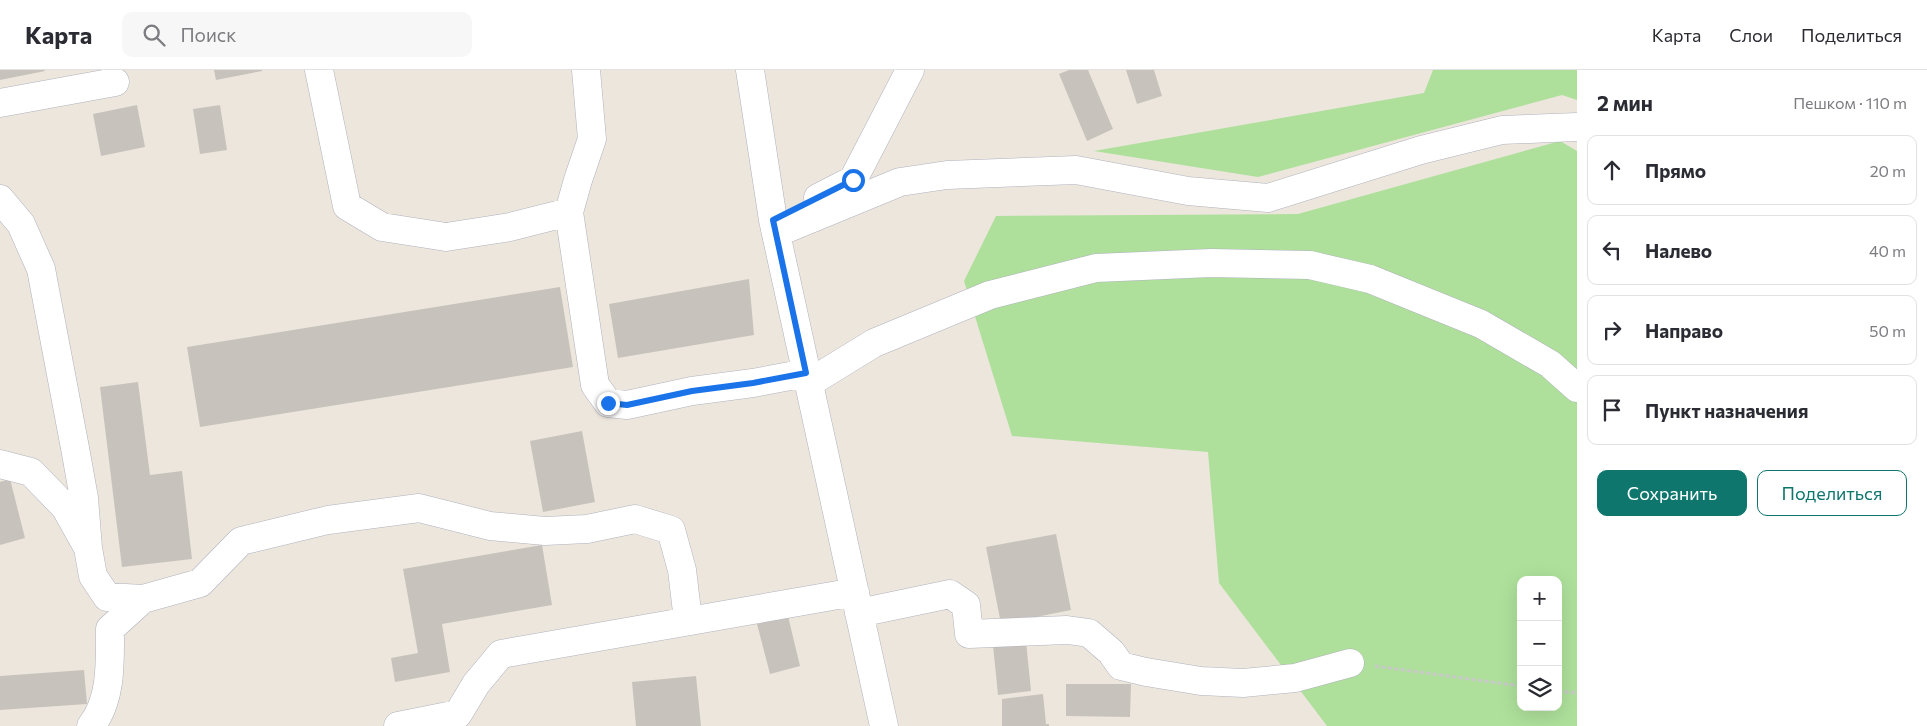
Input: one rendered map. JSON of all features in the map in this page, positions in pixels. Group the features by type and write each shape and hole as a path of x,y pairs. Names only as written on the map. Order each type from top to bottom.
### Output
{"street":[{"path":"319,70 346,206 382,227 446,237 510,227 569,212"},
{"path":"586,70 592,139 569,212 595,385 608,403 627,405 692,391 807,378 874,343 990,295 1096,268 1211,263 1310,265 1370,279 1482,324 1550,364 1577,388"},
{"path":"750,70 775,226 884,726"},
{"path":"775,226 853,180 910,70"},
{"path":"0,103 115,82"},
{"path":"775,226 900,182 947,175 1076,170 1188,192 1268,198 1421,150 1502,130 1577,127"},
{"path":"0,199 21,224 41,269 76,448 93,576 107,597 144,599 200,583 241,541 328,520 419,508 490,526 545,531 587,529 635,519 671,530 682,570 688,620"},
{"path":"0,464 31,472 65,507 88,548"},
{"path":"398,726 458,714 476,684 502,654 688,620 794,604 857,603 950,594 966,606 969,634 1067,630 1089,633 1111,652 1122,666 1201,681 1244,683 1295,678 1350,663"},
{"path":"91,726 100,715 110,670 110,630 144,599"}],"path":[{"path":"1350,663 1517,685"},
{"path":"1562,691 1577,693"}],"green space":[{"path":"1433,70 1577,70 1577,100 1562,95 1258,177 1094,151 1424,93"},
{"path":"1560,141 1577,151 1577,726 1327,726 1219,583 1208,452 1012,436 964,281 996,216 1298,214"}],"building":[{"path":"0,70 44,70 45,71 0,80"},
{"path":"214,70 262,70 262,71 216,80"},
{"path":"1069,70 1088,70 1113,129 1087,141 1059,74"},
{"path":"1126,70 1154,70 1162,96 1137,104"},
{"path":"137,105 145,147 101,156 93,114"},
{"path":"220,105 227,150 200,154 193,109"},
{"path":"749,279 754,335 618,358 609,304"},
{"path":"560,287 573,367 200,427 187,347"},
{"path":"138,382 150,475 182,471 192,559 122,567 100,387"},
{"path":"582,431 595,502 543,512 530,441"},
{"path":"10,479 25,538 0,545 0,482"},
{"path":"1056,534 1071,610 1001,624 986,547"},
{"path":"542,545 552,605 442,624 450,672 395,682 391,658 418,653 403,569"},
{"path":"788,616 800,666 770,674 757,624"},
{"path":"1026,641 1031,691 998,695 993,645"},
{"path":"84,670 87,704 0,710 0,676"},
{"path":"696,676 701,726 636,726 632,682"},
{"path":"1066,684 1131,684 1130,717 1066,716"},
{"path":"1043,694 1046,724 1049,724 1049,726 1002,726 1002,699"}],"route":[{"path":"608,403 627,405 692,391 753,383 806,373 773,220 853,180"}]}
